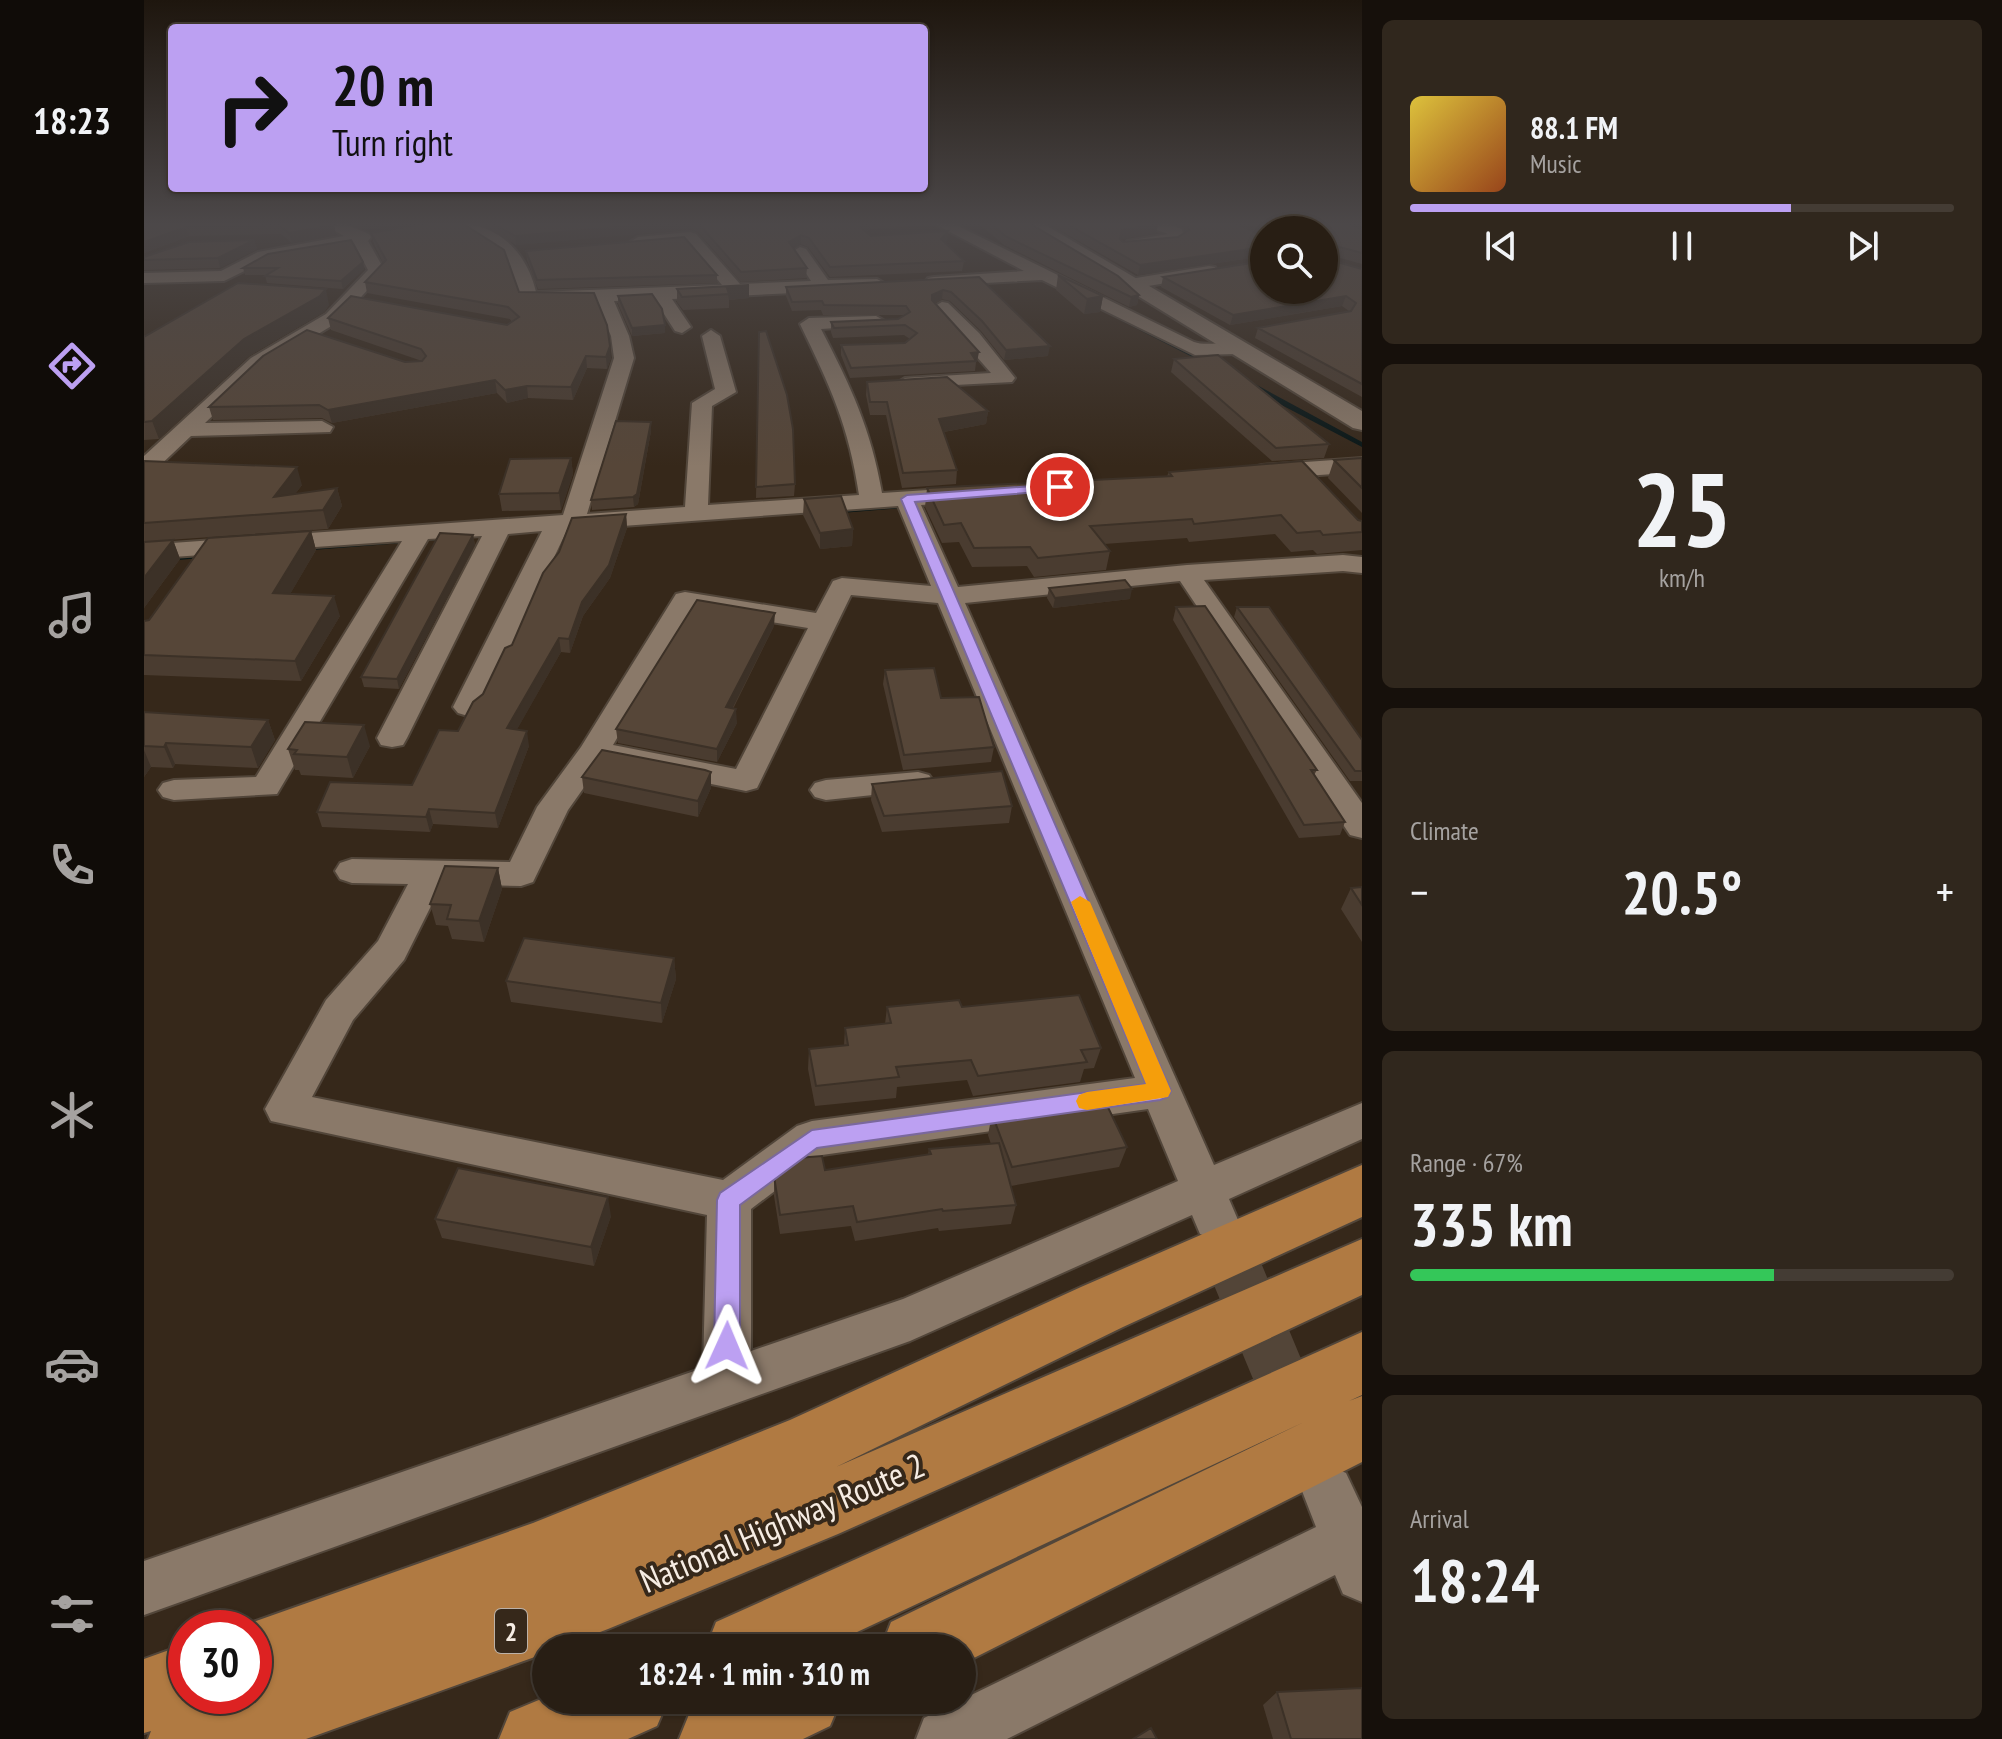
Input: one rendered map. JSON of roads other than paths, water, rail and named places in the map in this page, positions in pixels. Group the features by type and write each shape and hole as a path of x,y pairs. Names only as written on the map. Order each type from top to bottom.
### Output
{"highway":[{"path":"272,1651 533,1558 819,1475 1102,1307 1362,1190"},
{"name":"National Highway Route 2","path":"186,1739 270,1714 564,1613 819,1475 1245,1321 1362,1266"},
{"path":"772,1634 1362,1363"},
{"path":"945,1634 1362,1428"},
{"path":"144,1696 168,1687"},
{"path":"537,1739 597,1714"},
{"path":"717,1739 773,1714"}],"street":[{"path":"144,468 258,362 332,318 338,304"},
{"path":"510,311 519,304"},
{"path":"468,707 560,526 624,358 620,336 606,304"},
{"path":"667,304 682,327"},
{"path":"1100,304 1202,351 1243,339"},
{"path":"1164,304 1218,336 1243,339 1362,422"},
{"path":"886,385 1005,378 972,337 942,307"},
{"path":"871,500 849,388 809,324 897,321"},
{"path":"309,332 335,341"},
{"path":"696,513 702,403 726,392 711,336"},
{"path":"821,347 849,346"},
{"path":"144,437 322,427"},
{"path":"1240,474 1310,477 1362,465"},
{"path":"144,552 200,558 696,513 871,500 909,503 1002,492"},
{"path":"909,503 951,596 1010,774 1160,1091 1209,1204"},
{"path":"392,738 496,532"},
{"path":"174,790 266,787 416,538"},
{"path":"594,751 746,781 842,586 951,596 1187,573 1343,563 1362,565"},
{"path":"1187,573 1362,827"},
{"path":"352,871 521,874 553,807 594,751 685,600 824,622"},
{"path":"826,790 949,779"},
{"path":"431,873 391,950 339,1010 285,1109 729,1200 812,1139 1160,1091"},
{"path":"144,1588 910,1319 1163,1210 1209,1204 1362,1120"},
{"path":"727,1385 729,1200"},
{"path":"945,1739 1350,1535"}],"waterway":[{"path":"1096,306 1208,363"},
{"path":"1252,386 1362,445"},
{"path":"829,511 911,505"},
{"path":"299,548 452,537"},
{"path":"144,560 209,555"}],"tunnel":[{"path":"1220,1232 1231,1258"},
{"path":"1230,1256 1295,1412"}]}
